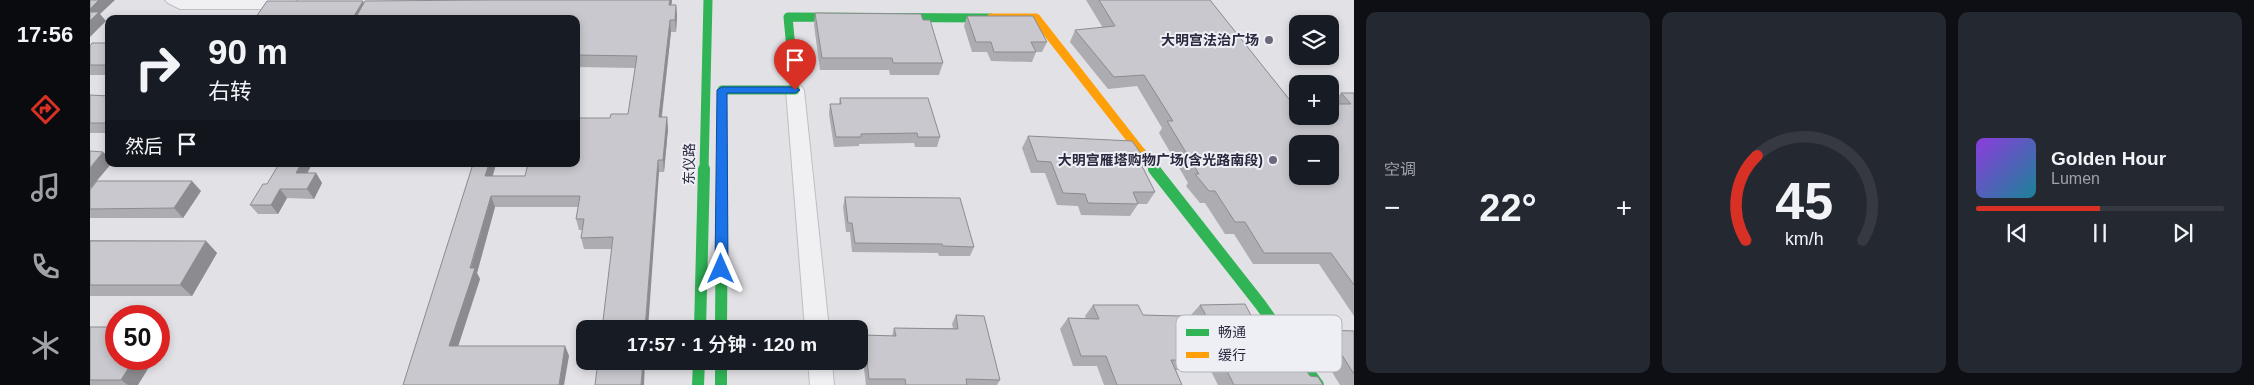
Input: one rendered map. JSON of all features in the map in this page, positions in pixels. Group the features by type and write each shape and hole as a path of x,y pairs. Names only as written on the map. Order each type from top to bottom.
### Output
{"street":[{"path":"173,0 180,4 307,4"},
{"name":"东仪路","path":"700,320 708,0"},
{"path":"816,320 788,17 1036,18 1268,315"},
{"path":"722,90 795,90"},
{"path":"721,320 722,180"},
{"path":"698,385 699,370"},
{"path":"721,370 721,385"},
{"path":"821,370 822,385"},
{"path":"1309,372 1318,385"}],"building":[{"path":"90,0 99,0 90,9"},
{"path":"670,0 669,5 676,5 675,20 670,20 659,117 667,117 663,160 658,160 646,320 603,320 613,237 581,238 584,219 576,219 580,196 491,196 470,268 475,268 449,346 565,346 559,385 403,385 472,167 488,167 485,176 525,176 527,167 580,167 580,118 610,118 611,114 628,114 637,56 580,55 580,15 357,15 365,1"},
{"name":"大明宫雁塔购物广场(含光路南段)","path":"1099,0 1210,0 1289,99 1289,125 1339,125 1339,104 1351,104 1341,93 1354,93 1354,285 1331,253 1264,253 1245,222 1235,222 1215,191 1209,191 1195,174 1199,174 1167,121 1173,121 1144,75 1114,77 1075,30 1115,26"},
{"path":"267,1 363,1 355,15 257,15"},
{"path":"90,12 99,12 90,21"},
{"path":"815,13 921,14 923,20 930,20 943,63 893,63 892,58 822,58"},
{"path":"967,16 1033,16 1047,42 1031,42 1036,52 994,52 991,42 976,42"},
{"path":"92,43 105,43 105,65 90,65 90,46"},
{"path":"90,95 105,96 105,123 90,123"},
{"path":"840,98 928,98 940,137 918,137 917,133 861,134 861,137 836,137 830,104 841,104"},
{"path":"1028,136 1132,141 1147,162 1140,162 1155,192 1133,192 1138,204 1088,203 1085,194 1063,193 1051,162 1037,161"},
{"path":"90,151 103,152 90,168"},
{"path":"277,167 299,167 296,173 316,173 307,189 280,189 271,205 250,205 263,184 267,184"},
{"path":"97,181 192,181 174,208 90,209 90,190"},
{"path":"845,197 960,198 974,247 943,246 942,244 855,243 852,223 848,223"},
{"path":"90,241 206,241 180,285 90,285"},
{"path":"1245,304 1251,315 1206,315 1200,305"},
{"path":"1093,305 1138,305 1143,315 1176,316 1176,360 1171,360 1182,385 1117,385 1106,356 1081,356 1068,318 1099,319"},
{"path":"956,315 984,316 1000,380 966,379 967,385 906,385 905,379 869,379 868,335 896,336 894,328 958,329"},
{"path":"90,327 105,327 105,370 127,370 121,380 90,380"},
{"path":"1342,331 1354,331 1354,374 1342,355"},
{"path":"597,370 642,370 641,385 595,385"},
{"path":"1228,372 1307,372 1310,376 1318,377 1323,385 1234,385"}],"traffic: fast":[{"path":"700,320 708,0"},
{"path":"722,90 795,90 788,17 991,18"},
{"path":"1141,152 1268,315"},
{"path":"721,320 722,190"},
{"path":"698,385 699,370"},
{"path":"721,370 721,385"},
{"path":"1309,372 1318,385"}],"traffic: slow":[{"path":"991,18 1036,18 1141,152"}],"place":[{"name":"大明宫法治广场","path":"1269,40"},
{"name":"大明宫雁塔购物广场(含光路南段)","path":"1273,160"}],"route":[{"path":"721,269 722,90 795,90"}]}
